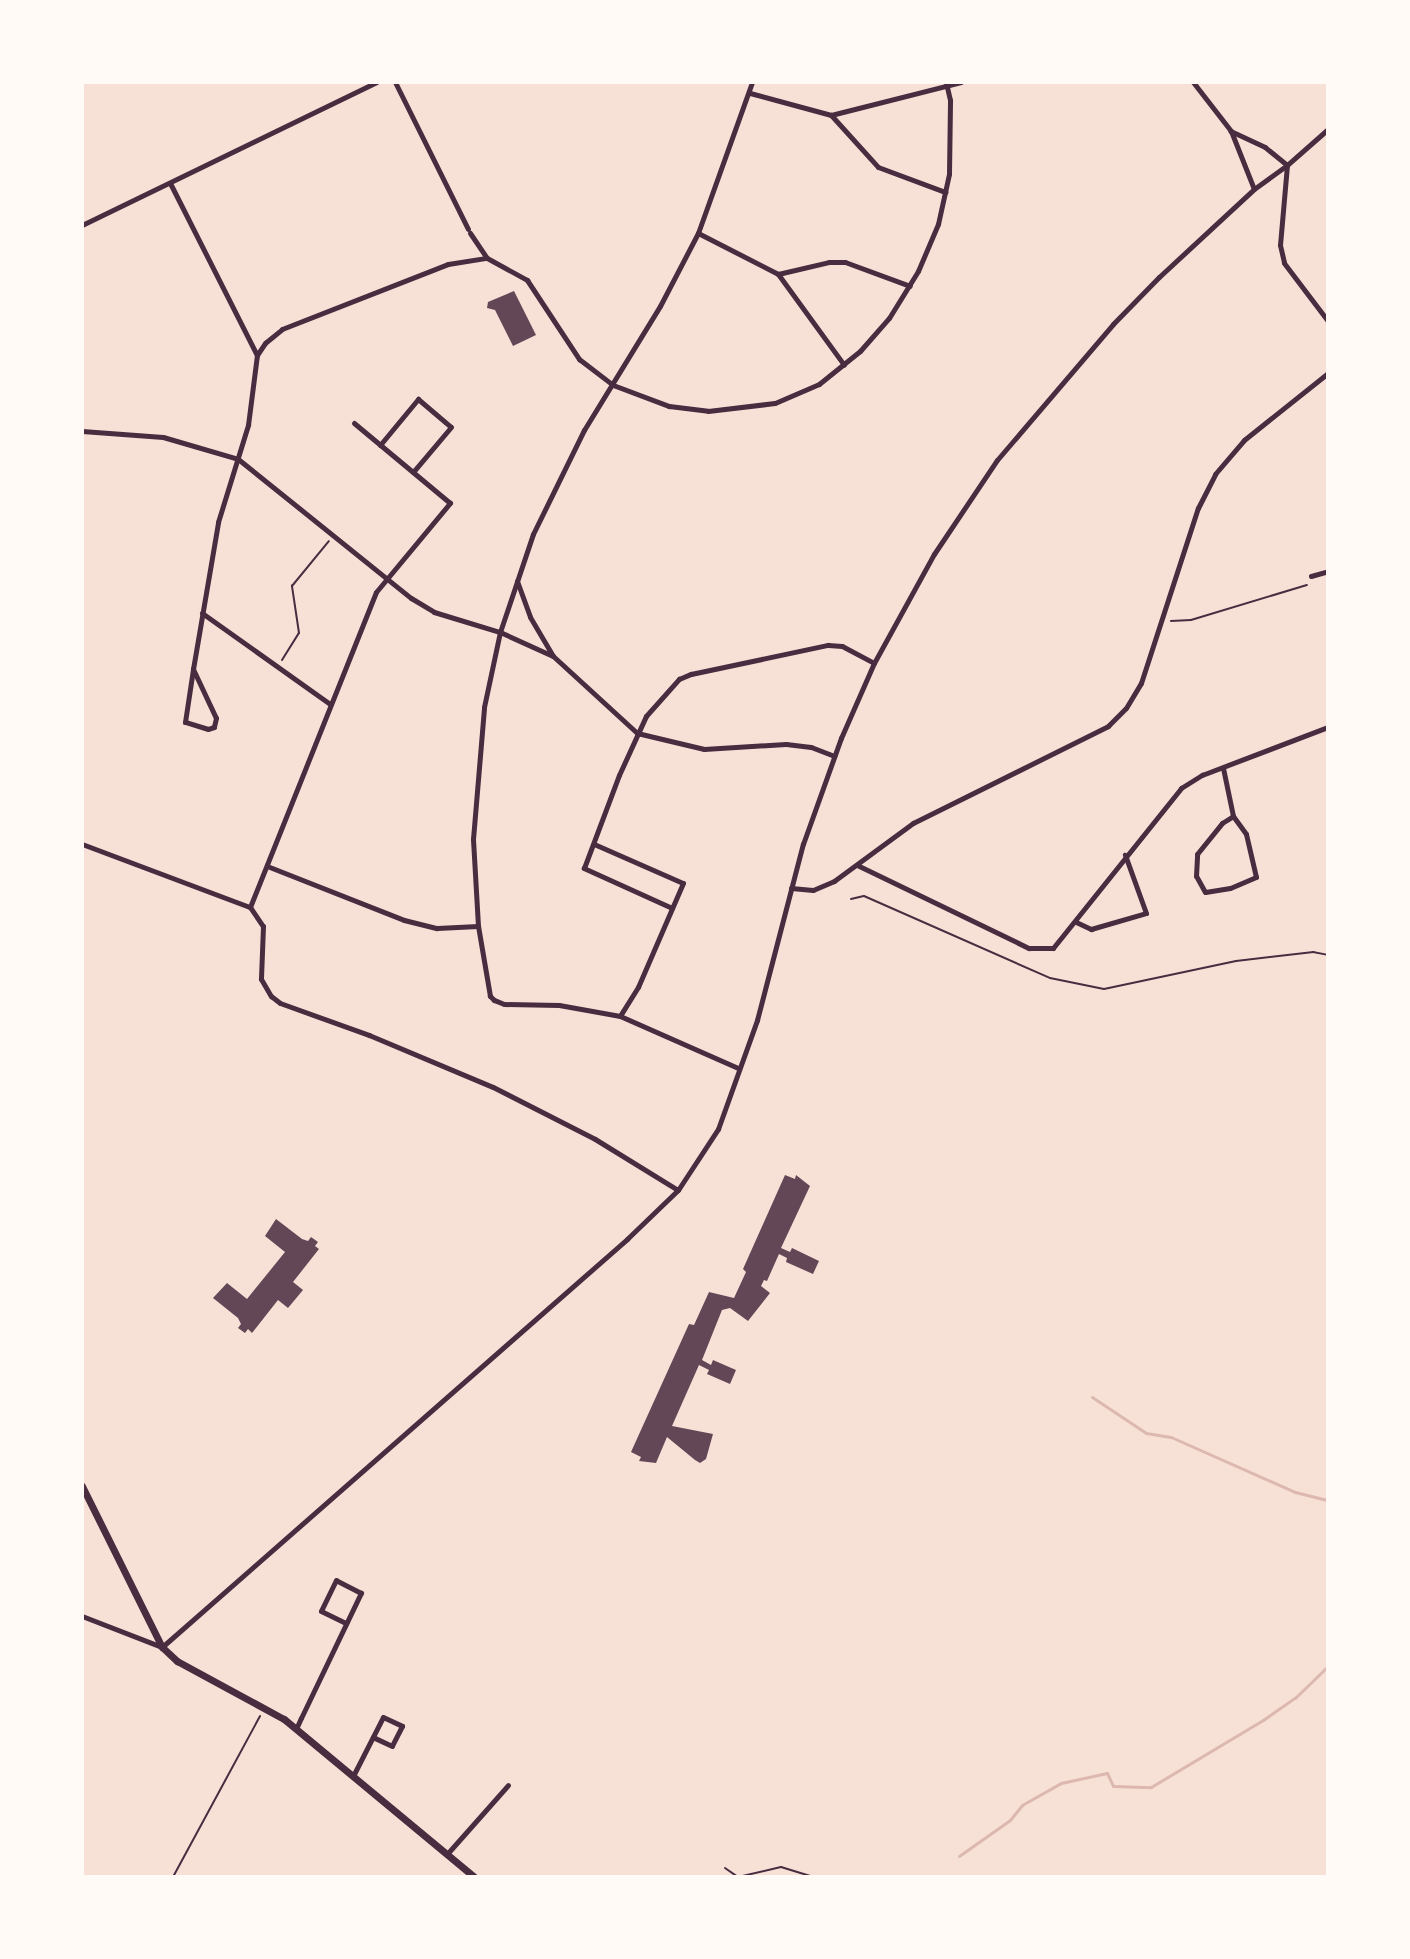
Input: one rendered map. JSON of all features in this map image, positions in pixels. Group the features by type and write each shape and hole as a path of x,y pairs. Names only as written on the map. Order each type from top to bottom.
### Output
{"street":[{"path":"82,225 376,82"},
{"path":"395,82 475,243 487,258 527,280 579,359 613,385 669,406 729,411 792,397 844,365 877,333 910,286 928,251 945,192 951,147 947,83"},
{"path":"738,1068 620,1016 559,1005 504,1004 494,1000 490,996 478,926 473,839 484,707 500,632 517,580 550,495 584,430 660,306 698,233 752,82"},
{"path":"750,93 831,115 947,83 961,82"},
{"path":"1193,82 1231,131 1254,189"},
{"path":"831,115 878,167 945,192"},
{"path":"162,1647 627,1239 678,1190 718,1129 757,1020 791,888 834,756 874,663 934,554 997,460 1113,324 1254,189 1328,129"},
{"path":"1231,131 1265,147 1287,165"},
{"path":"1287,165 1280,245 1284,263 1328,321"},
{"path":"170,183 257,355"},
{"path":"698,233 778,274 844,365"},
{"path":"193,669 216,718 214,727 208,729 185,722 193,669 202,613 218,522 253,397 257,355 265,343 282,329 457,262 487,258"},
{"path":"778,274 829,262 845,262 910,286"},
{"path":"791,888 813,890 834,881 913,823 1108,726 1126,708 1141,683 1198,508 1215,474 1244,440 1328,373"},
{"path":"380,445 418,399 451,427 413,472"},
{"path":"250,907 376,592 450,503 354,423"},
{"path":"82,431 163,437 238,459 387,579 434,612 500,632 553,656"},
{"path":"1311,576 1328,571"},
{"path":"517,580 530,617 553,656 637,733 704,749 786,744 811,747 834,756"},
{"path":"202,613 330,704"},
{"path":"672,908 584,868 646,716 679,679 691,674 828,645 842,646 874,663"},
{"path":"857,865 1029,948 1053,948 1181,788 1328,727"},
{"path":"1223,768 1233,816 1246,834 1256,877 1230,888 1205,892 1196,876 1197,854 1222,823 1233,816"},
{"path":"82,844 250,907 263,926 261,979 271,996 280,1003 369,1035 508,1094 595,1139 678,1190"},
{"path":"594,844 683,883 638,987 620,1016"},
{"path":"1076,922 1091,929 1146,913 1125,855"},
{"path":"267,866 404,920 437,928 478,926"},
{"path":"82,1486 162,1647 177,1661 265,1708 296,1729 474,1877"},
{"path":"296,1729 361,1593 336,1580 321,1611 346,1623"},
{"path":"82,1616 162,1647"},
{"path":"353,1776 383,1717 402,1726 392,1746 373,1737"},
{"path":"447,1854 508,1785"}],"path":[{"path":"277,668 299,633 292,586 333,535"},
{"path":"1161,622 1191,620 1306,586 1311,576"},
{"path":"851,899 864,896 1050,978 1104,989 1236,961 1313,952 1328,955"},
{"path":"173,1877 219,1786 265,1708"},
{"path":"725,1868 738,1877 781,1867 813,1877"}],"building":[{"path":"514,291 536,335 513,346 495,310 487,308 488,302"},
{"path":"785,1175 795,1179 796,1175 810,1186 781,1248 790,1252 792,1248 819,1261 813,1274 786,1262 787,1258 779,1254 767,1281 764,1280 761,1286 770,1293 748,1321 730,1308 722,1310 702,1360 711,1365 713,1360 736,1370 730,1384 707,1374 709,1370 699,1365 672,1426 713,1434 706,1459 700,1463 667,1437 656,1463 639,1461 641,1457 631,1452 689,1324 694,1325 709,1292 734,1298 746,1272 743,1269"},
{"path":"276,1219 302,1239 308,1241 311,1237 318,1242 315,1246 319,1249 293,1282 303,1290 288,1308 278,1300 252,1333 248,1329 245,1333 238,1328 241,1324 238,1318 213,1298 227,1283 247,1299 285,1252 265,1236"}],"waterway":[{"path":"1092,1397 1146,1433 1171,1437 1295,1492 1328,1500"},
{"path":"959,1856 1010,1820 1022,1805 1061,1783 1107,1773 1113,1786 1151,1787 1263,1720 1295,1698 1328,1666"}]}
